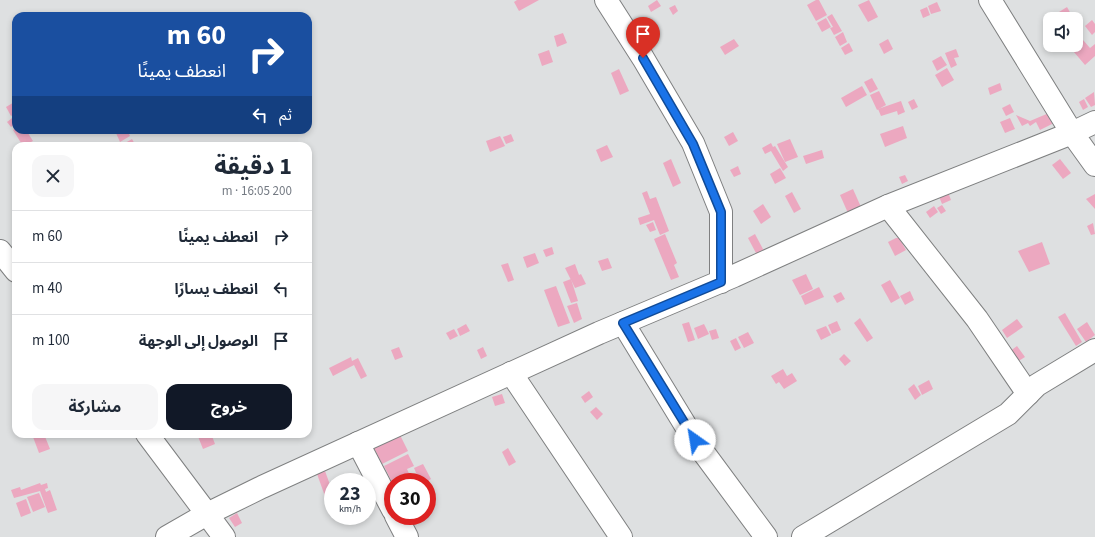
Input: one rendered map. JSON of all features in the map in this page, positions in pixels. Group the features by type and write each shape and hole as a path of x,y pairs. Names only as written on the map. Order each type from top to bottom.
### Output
{"street":[{"path":"606,0 643,58 693,144 721,212 721,282"},
{"path":"990,0 1072,133 1095,165"},
{"path":"167,537 207,514 262,487 511,373 623,323 721,282 888,206 1072,133 1095,122"},
{"path":"888,206 977,319 1028,394"},
{"path":"0,251 12,266"},
{"path":"623,323 695,440 766,537"},
{"path":"803,537 1008,414 1037,385 1095,350"},
{"path":"511,373 621,537"},
{"path":"150,438 224,537"},
{"path":"358,443 384,493"},
{"path":"401,525 407,537"}],"building":[{"path":"517,0 539,0 519,11 514,2"},
{"path":"657,0 661,6 651,12 648,6"},
{"path":"819,0 827,15 816,21 807,5"},
{"path":"869,0 878,17 868,22 858,5"},
{"path":"937,2 941,11 931,14 928,6"},
{"path":"675,5 678,11 673,15 669,8"},
{"path":"927,7 930,15 923,18 920,10"},
{"path":"1067,7 1070,12 1059,12"},
{"path":"832,14 842,31 834,35 830,28 833,27 827,17"},
{"path":"826,18 831,27 822,32 817,23"},
{"path":"1092,20 1095,24 1095,32 1092,35 1085,26"},
{"path":"843,32 847,42 840,46 835,37"},
{"path":"563,33 567,43 557,47 554,36"},
{"path":"734,39 739,46 725,55 720,47"},
{"path":"888,39 893,49 884,54 879,44"},
{"path":"1083,40 1090,48 1095,44 1095,56 1085,65 1074,52 1083,52"},
{"path":"849,43 853,51 845,55 841,48"},
{"path":"956,49 959,57 954,58 957,65 951,68 945,53"},
{"path":"549,50 553,62 542,66 538,54"},
{"path":"941,56 947,65 937,71 932,61"},
{"path":"947,68 954,80 942,87 935,75"},
{"path":"619,69 629,91 620,95 611,73"},
{"path":"872,78 878,89 870,93 864,82"},
{"path":"1000,83 1002,90 990,95 988,88"},
{"path":"862,86 867,95 846,107 841,98"},
{"path":"879,91 886,105 877,110 870,95"},
{"path":"1094,92 1095,105 1091,107 1085,98"},
{"path":"914,99 918,107 912,110 908,102"},
{"path":"1084,99 1088,107 1083,110 1079,102"},
{"path":"901,101 905,112 898,115 897,111 881,116 878,109"},
{"path":"12,103 12,115 11,116 6,107"},
{"path":"1010,104 1014,112 1006,116 1002,108"},
{"path":"1049,113 1054,123 1040,130 1036,122 1030,126 1028,123 1022,126 1016,115 1030,121"},
{"path":"12,118 12,126 11,127 7,122"},
{"path":"1010,118 1015,129 1005,133 1000,122"},
{"path":"903,126 907,138 885,147 880,134"},
{"path":"733,132 738,141 729,146 724,137"},
{"path":"16,134 29,134 33,141 31,142 20,142"},
{"path":"116,134 129,134 130,136 120,142"},
{"path":"511,134 514,141 506,144 503,137"},
{"path":"500,136 505,146 490,152 486,141"},
{"path":"132,139 134,142 127,142"},
{"path":"790,139 798,157 785,162 777,144"},
{"path":"771,143 773,147 775,146 788,167 783,171 771,151 765,154 762,148"},
{"path":"607,145 613,157 601,162 596,150"},
{"path":"822,150 824,158 806,164 803,156"},
{"path":"671,159 681,183 673,187 663,163"},
{"path":"1060,159 1071,173 1063,179 1052,165"},
{"path":"738,166 741,174 734,177 730,170"},
{"path":"780,168 786,178 775,184 770,174"},
{"path":"905,175 908,181 902,184 899,177"},
{"path":"946,187 951,200 942,204 938,194"},
{"path":"853,189 861,207 848,213 840,195"},
{"path":"647,191 650,199 656,197 669,231 660,235 654,220 640,225 638,218 650,214 642,193"},
{"path":"792,192 801,209 794,213 785,196"},
{"path":"1095,194 1095,209 1086,199"},
{"path":"763,204 771,217 761,224 753,211"},
{"path":"942,205 946,211 941,214 937,208"},
{"path":"934,206 938,212 930,218 926,212"},
{"path":"653,222 656,230 650,232 646,225"},
{"path":"1093,223 1095,234 1091,235 1087,226"},
{"path":"665,234 677,263 674,265 679,277 671,280 654,239"},
{"path":"755,234 764,251 757,255 748,238"},
{"path":"899,238 906,250 895,256 888,242"},
{"path":"1042,242 1050,264 1029,272 1018,251"},
{"path":"552,247 554,254 546,257 543,250"},
{"path":"535,253 539,263 527,268 523,257"},
{"path":"608,258 612,268 602,271 598,261"},
{"path":"508,263 514,280 508,282 501,265"},
{"path":"575,264 579,275 581,274 586,284 575,288 565,268"},
{"path":"806,274 813,289 800,295 792,280"},
{"path":"571,279 578,301 571,303 563,282"},
{"path":"890,280 900,298 891,303 881,285"},
{"path":"556,286 570,323 558,327 544,290"},
{"path":"819,287 824,297 805,305 801,296"},
{"path":"910,291 914,300 905,305 900,296"},
{"path":"841,292 845,299 837,303 833,296"},
{"path":"577,303 582,319 574,323 567,306"},
{"path":"1065,313 1082,342 1076,346 1058,317"},
{"path":"860,318 873,338 867,342 854,323"},
{"path":"1017,319 1023,327 1007,338 1002,330"},
{"path":"837,321 841,330 832,334 828,325"},
{"path":"689,322 695,340 688,342 682,324"},
{"path":"1087,322 1095,335 1086,342 1077,329"},
{"path":"466,324 470,331 460,336 457,329"},
{"path":"704,324 709,334 698,339 694,328"},
{"path":"826,326 831,335 821,340 816,330"},
{"path":"454,329 458,336 450,340 446,333"},
{"path":"716,329 719,338 712,340 709,331"},
{"path":"748,332 754,343 744,348 738,337"},
{"path":"736,338 741,348 735,351 730,341"},
{"path":"1017,346 1025,357 1017,362 1009,352"},
{"path":"399,347 403,357 395,360 391,350"},
{"path":"483,347 487,356 481,359 477,350"},
{"path":"844,354 851,361 845,366 839,359"},
{"path":"351,357 352,361 358,358 367,376 361,379 354,365 333,376 329,368"},
{"path":"783,369 787,376 792,373 797,381 784,389 779,382 776,384 771,376"},
{"path":"929,380 933,389 922,395 918,386"},
{"path":"914,384 921,395 915,400 908,389"},
{"path":"589,391 593,397 585,403 581,397"},
{"path":"502,394 505,403 495,406 492,397"},
{"path":"596,407 603,414 597,420 590,412"},
{"path":"399,433 408,451 382,464 373,446"},
{"path":"33,438 46,438 50,449 39,453"},
{"path":"199,438 213,438 215,444 203,449"},
{"path":"508,448 516,462 509,466 502,452"},
{"path":"408,454 414,466 407,469 409,473 388,473 384,466"},
{"path":"423,464 428,473 416,473 414,468"},
{"path":"325,471 326,473 324,473 324,493 317,474"},
{"path":"40,483 41,485 47,483 48,488 45,489 46,492 50,490 57,510 48,513 40,491 14,498 11,490 20,487 21,490"},
{"path":"39,493 45,507 33,512 27,497"},
{"path":"26,499 31,513 21,517 16,503"},
{"path":"237,513 242,523 235,527 229,518"}],"route":[{"path":"643,58 693,144 721,212 721,282 623,323 695,440"}]}
